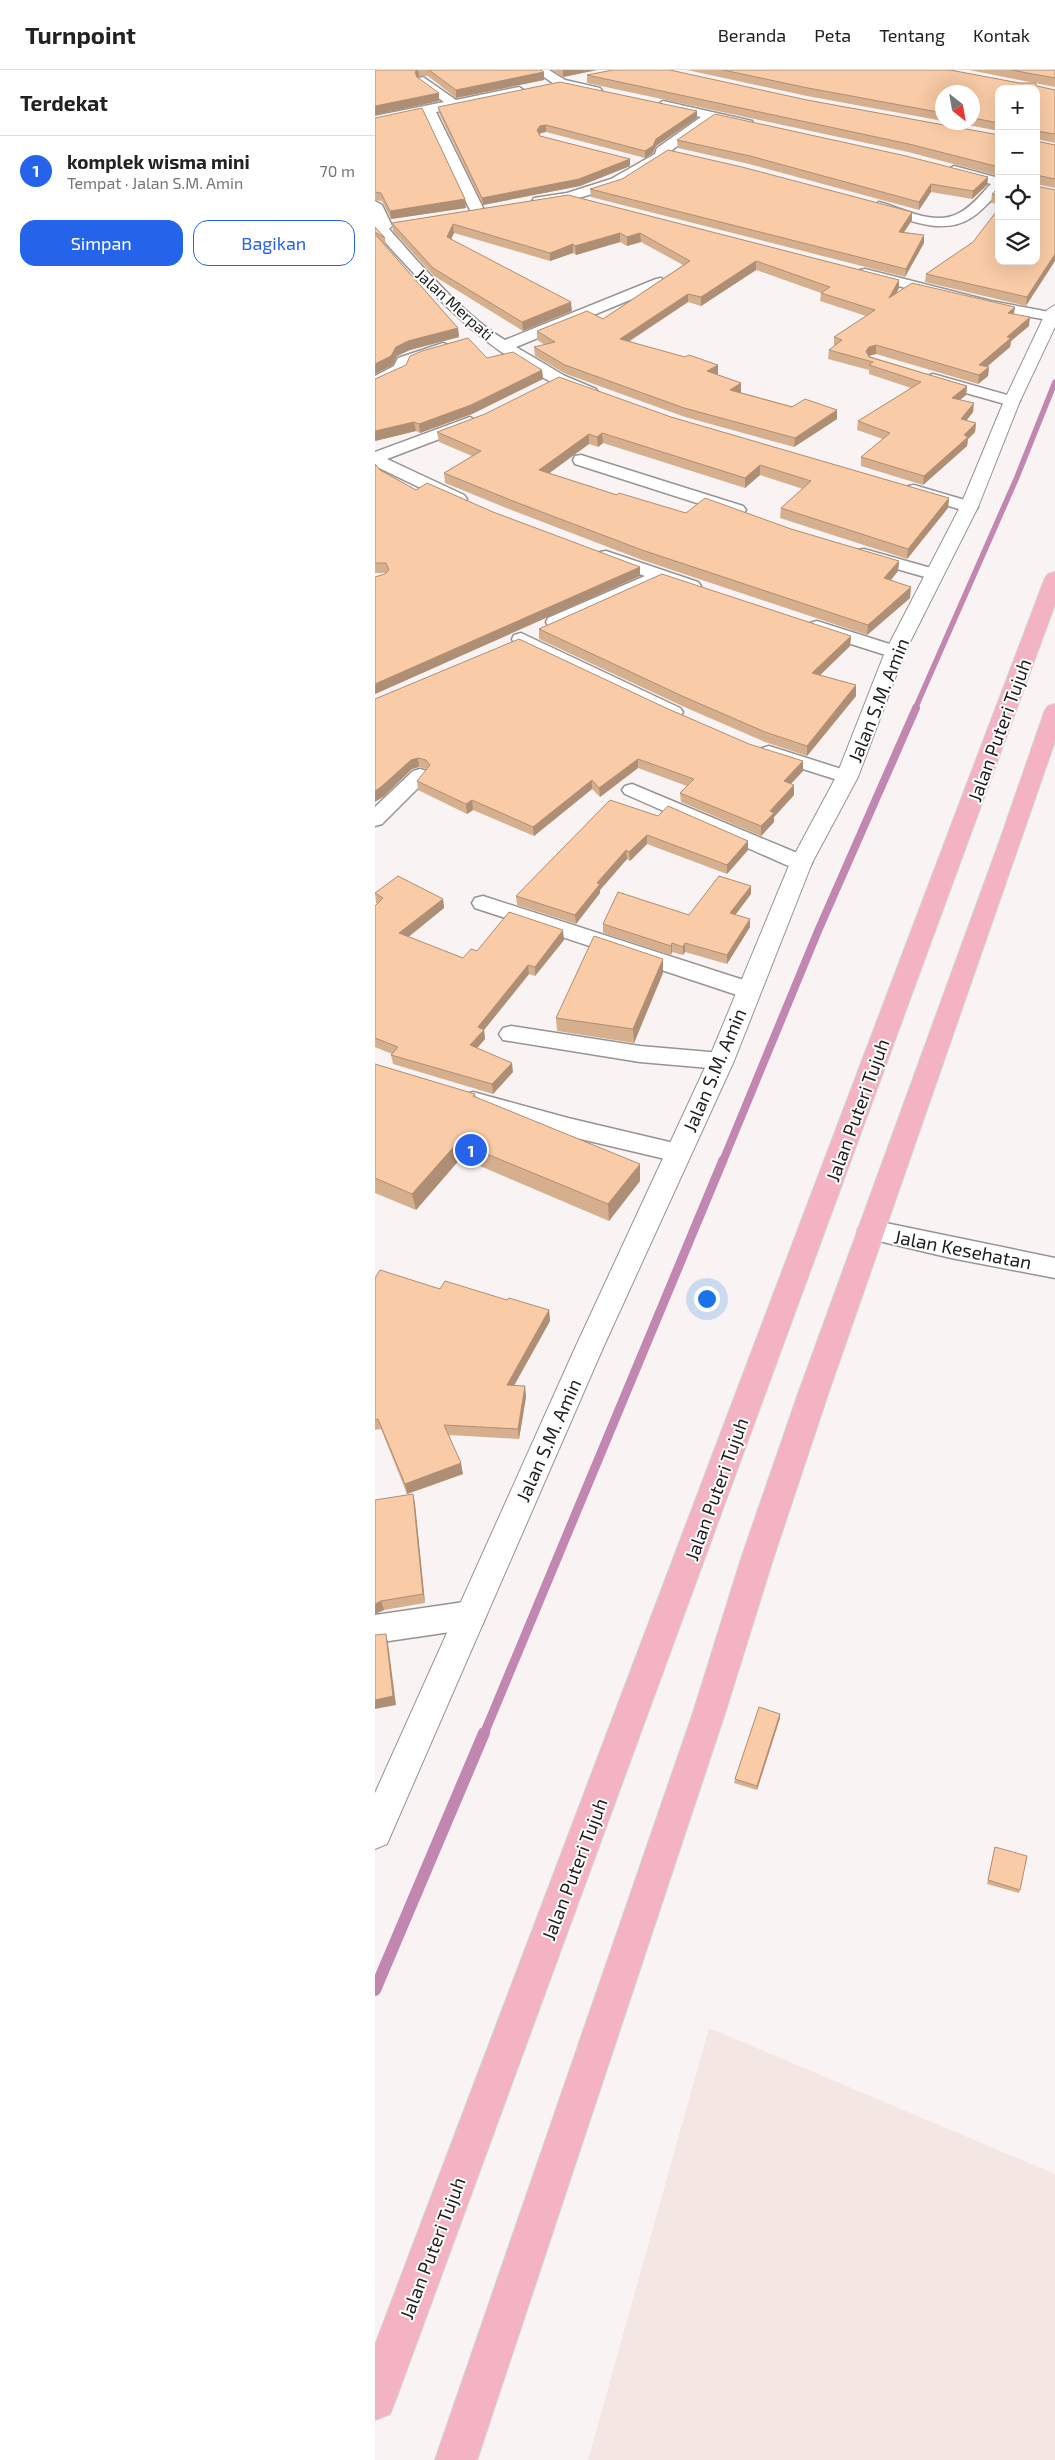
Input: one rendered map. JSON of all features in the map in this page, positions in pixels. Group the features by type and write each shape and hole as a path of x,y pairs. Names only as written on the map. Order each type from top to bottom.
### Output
{"highway":[{"name":"Jalan Puteri Tujuh","path":"375,2399 1055,578"},
{"path":"456,2460 709,1713 757,1559 813,1394 1011,840 1055,710"}],"street":[{"path":"540,70 561,83 609,93"},
{"path":"375,120 588,77"},
{"path":"423,81 454,104"},
{"path":"646,102 759,126"},
{"path":"428,110 477,210"},
{"path":"523,204 569,197 616,182 635,173 646,164 661,156 662,151 712,116"},
{"path":"662,151 681,155"},
{"path":"628,159 646,164"},
{"path":"944,168 995,182"},
{"path":"862,201 933,221 952,222 966,215 995,187"},
{"path":"569,197 595,204"},
{"name":"Jalan Merpati","path":"375,205 380,227 428,281 487,336 559,379 602,396"},
{"path":"458,213 495,207"},
{"path":"380,227 403,223"},
{"path":"853,270 990,305 1053,314"},
{"path":"504,346 661,282"},
{"name":"Jalan S.M. Amin","path":"375,1832 589,1348 721,1062 748,990 801,863 847,777 895,652 932,574 969,507 1012,401 1053,314"},
{"path":"375,384 400,369 404,361 487,336"},
{"path":"918,374 1012,401"},
{"path":"542,388 559,379"},
{"path":"375,459 486,415"},
{"path":"375,459 469,504"},
{"path":"581,460 751,515"},
{"path":"903,487 969,507"},
{"path":"587,548 660,576 707,591"},
{"path":"851,550 932,574"},
{"path":"503,647 660,576"},
{"path":"801,622 895,652"},
{"path":"521,639 691,720"},
{"path":"749,745 847,777"},
{"path":"375,819 420,775"},
{"path":"632,790 801,863"},
{"path":"483,903 748,990"},
{"path":"511,1034 640,1054 721,1062"},
{"path":"456,1096 568,1127 678,1153"},
{"name":"Jalan Kesehatan","path":"871,1230 1055,1268"},
{"path":"375,1629 471,1615"}],"shaded area":[{"path":"709,2028 1055,2174 1055,2460 588,2460"}],"building":[{"path":"375,70 417,70 415,72 417,77 439,93 375,106"},
{"path":"429,70 541,70 544,72 456,90"},
{"path":"613,70 670,70 807,100 935,123 935,130 972,130 995,134 995,166 909,144 587,75"},
{"path":"723,70 950,70 1019,83 1035,83 1036,85 995,85 995,122 980,119 980,85 935,85 935,112"},
{"path":"1011,70 1055,70 1055,78"},
{"path":"560,82 697,111 656,139 653,146 645,151 546,125 540,126 537,130 540,136 630,159 579,179 482,198 438,107"},
{"path":"1040,87 1055,90 1055,134 1040,132"},
{"path":"422,108 465,199 390,211 381,193 375,192 375,118"},
{"path":"715,114 906,156 988,177 973,191 931,184 919,202 750,156 677,140"},
{"path":"1040,142 1055,145 1055,179 1040,176"},
{"path":"668,150 742,167 912,212 899,232 924,235 906,269 590,189 622,179"},
{"path":"1040,187 1055,190 1055,254 1027,297 926,274 973,242 995,213 995,265 1040,265"},
{"path":"568,195 899,280 889,298 912,283 1015,307 1008,313 1030,317 1007,337 1011,338 979,365 989,367 979,375 876,345 869,347 866,351 869,357 967,386 952,398 974,403 961,419 976,423 964,435 968,437 924,476 861,457 890,433 858,421 921,382 869,365 873,362 829,350 842,340 834,337 875,310 821,293 830,287 756,261 701,297 688,294 620,339 685,357 689,355 718,365 707,371 741,383 730,390 792,407 805,399 837,410 795,438 684,408 565,365 534,347 555,342 537,331 587,311 603,319 690,261 640,233 627,237 620,233 575,246 573,244 550,253 453,224 447,237 571,302 522,322 433,268 392,223"},
{"path":"375,227 385,238 375,232"},
{"path":"375,234 458,328 408,341 396,347 391,356 375,364"},
{"path":"468,338 487,358 513,352 542,370 471,405 419,424 414,422 375,431 375,379 406,365 410,356"},
{"path":"559,377 671,417 949,498 908,549 781,508 811,481 760,465 745,478 602,433 597,437 589,434 539,470 617,495 619,493 686,513 705,498 791,529 899,561 884,578 911,587 868,625 642,550 444,473 481,451 437,432 485,414"},
{"path":"375,464 380,470 416,490 427,483 493,512 640,567 375,684 375,577 385,574 389,570 386,563 375,563"},
{"path":"662,574 851,636 812,673 856,685 807,746 765,732 682,696 539,629"},
{"path":"519,639 666,708 749,744 803,761 784,781 794,785 770,811 774,813 761,826 680,793 694,779 638,759 599,788 592,780 533,827 472,800 466,804 417,781 430,765 426,760 418,758 411,760 375,791 375,699"},
{"path":"610,800 658,816 668,806 748,841 727,865 647,835 629,852 626,850 597,883 600,884 575,915 516,896"},
{"path":"398,876 443,899 399,933 463,958 471,949 477,951 509,912 563,930 535,967 528,965 478,1027 484,1030 470,1045 512,1063 492,1084 391,1055 398,1047 375,1038 375,906 383,898 375,893"},
{"path":"719,876 751,886 730,913 750,919 727,955 685,943 683,947 672,943 671,946 603,924 618,892 689,915"},
{"path":"594,936 663,959 633,1029 556,1018"},
{"path":"375,1064 475,1094 473,1096 640,1164 608,1204 458,1142 412,1194 375,1178"},
{"path":"380,1270 440,1289 445,1281 507,1300 509,1298 549,1310 507,1385 525,1386 518,1429 444,1425 461,1463 405,1484 378,1419 375,1420 375,1278"},
{"path":"413,1494 423,1594 381,1601 375,1604 375,1500"},
{"path":"386,1634 393,1696 375,1700 375,1635"},
{"path":"759,1707 780,1714 757,1786 735,1779"},
{"path":"995,1847 1027,1856 1020,1890 988,1880"}],"waterway":[{"path":"915,709 1017,477 1055,382"},
{"path":"723,1161 818,931 916,708"},
{"path":"484,1734 723,1160"},
{"path":"375,1990 484,1733"}],"place":[{"name":"komplek wisma mini","path":"471,1150"}]}
